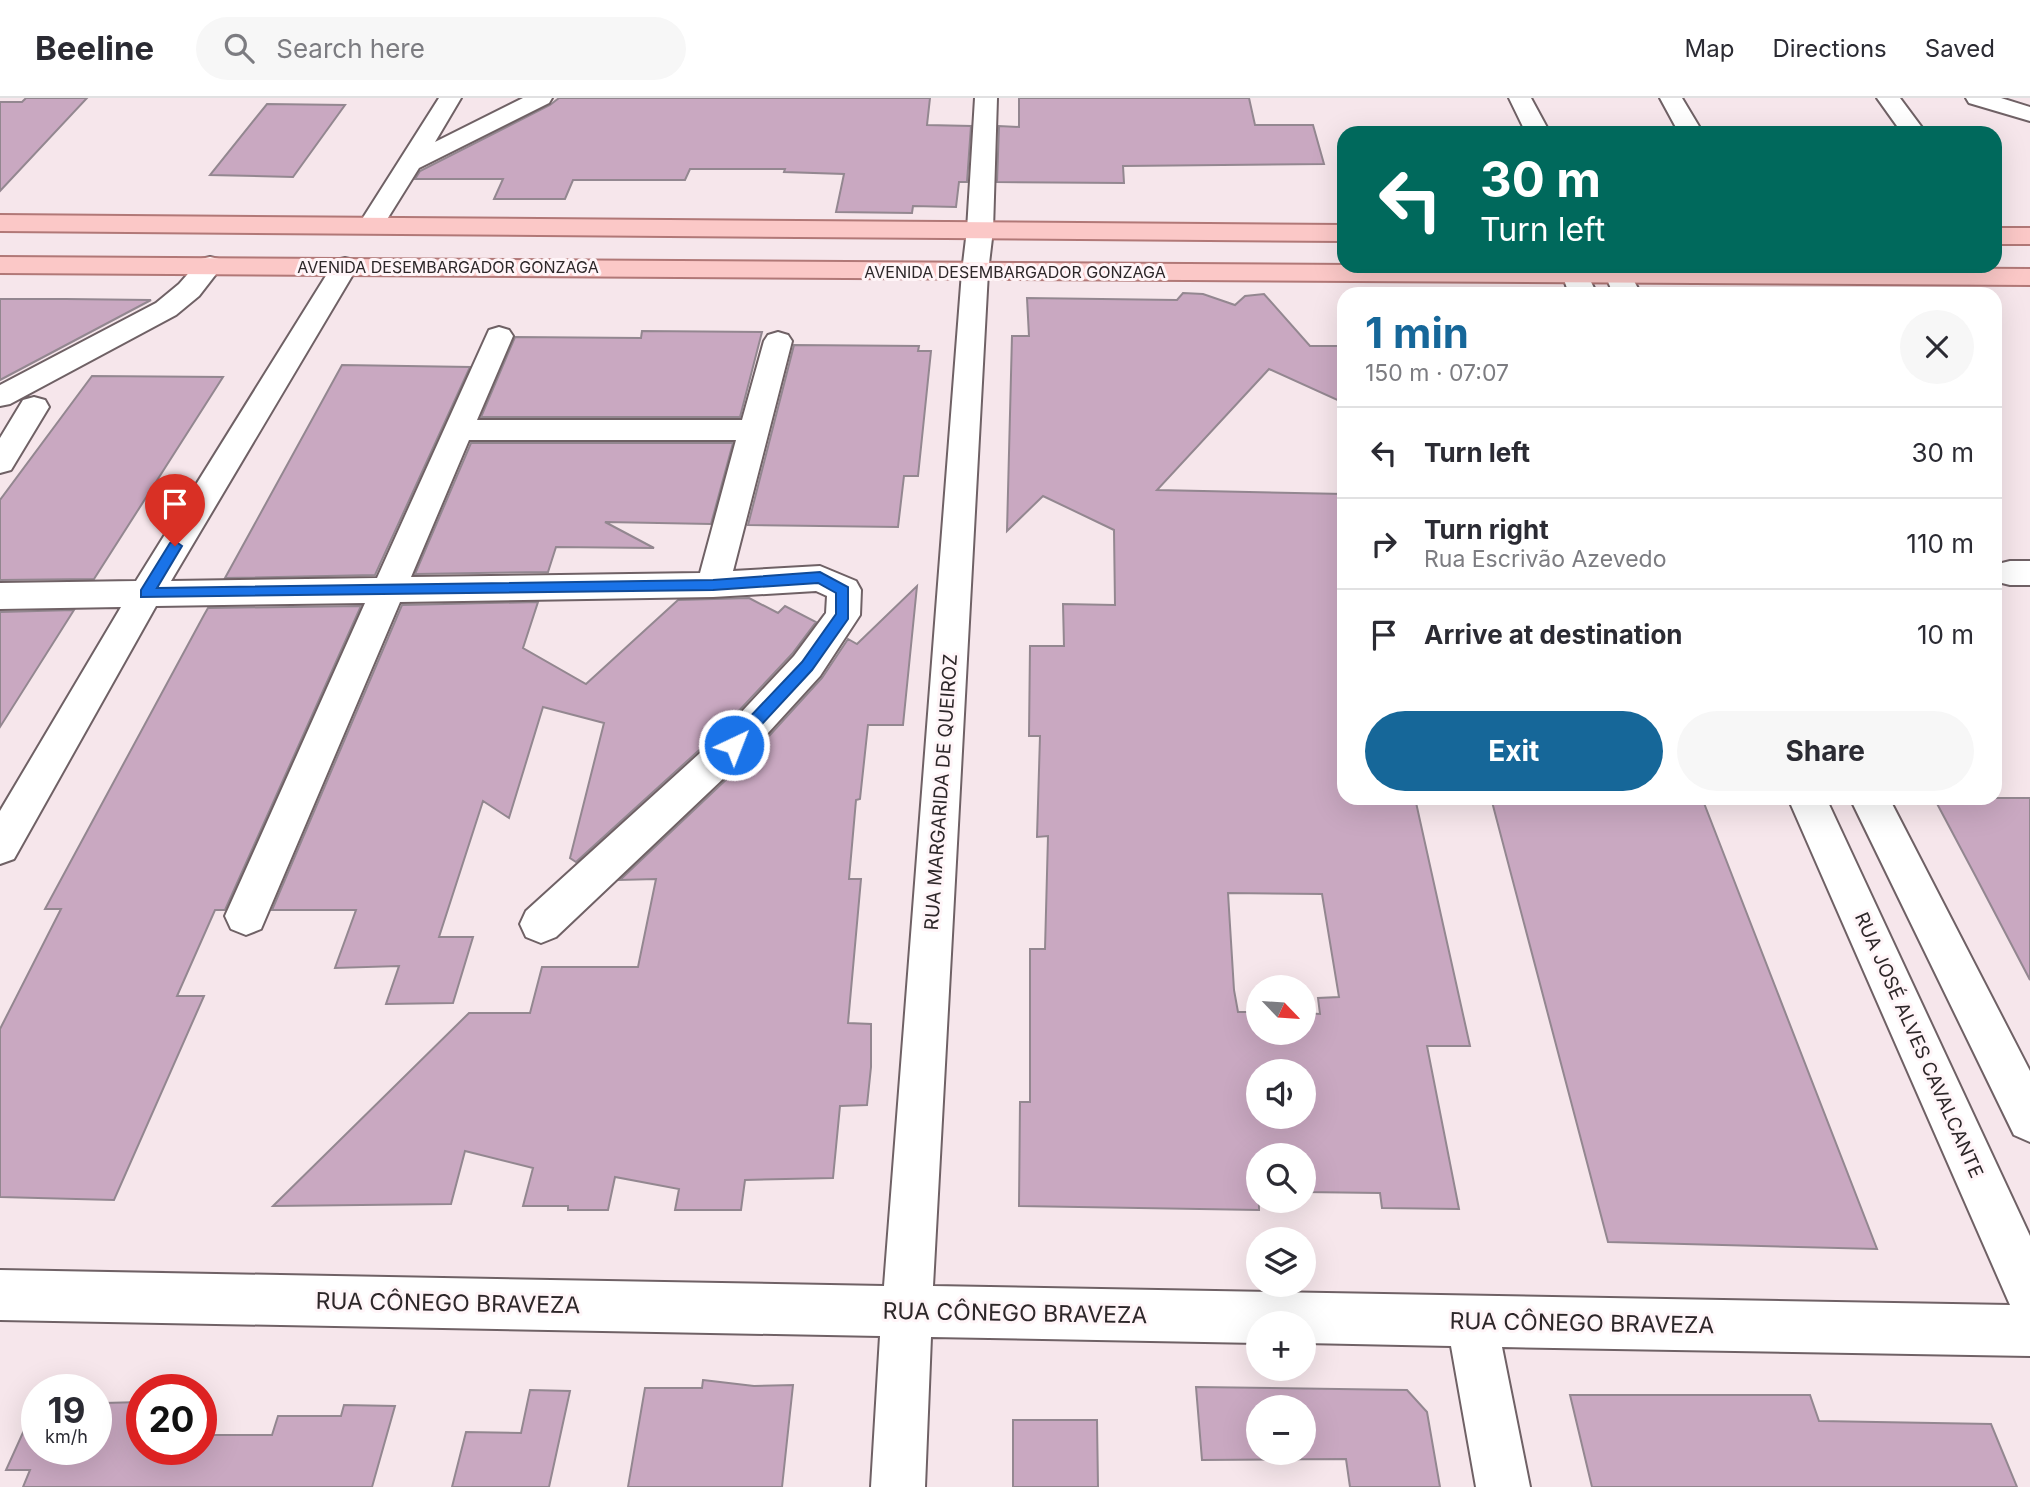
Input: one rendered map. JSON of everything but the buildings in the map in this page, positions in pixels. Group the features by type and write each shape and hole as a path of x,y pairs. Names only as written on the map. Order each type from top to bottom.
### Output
{"main road":[{"path":"0,223 1337,233"},
{"path":"2002,236 2030,236"},
{"name":"AVENIDA DESEMBARGADOR GONZAGA","path":"0,265 975,272 1579,284 2030,277"}],"street":[{"path":"372,224 450,98"},
{"path":"411,163 541,98"},
{"name":"RUA MARGARIDA DE QUEIROZ","path":"898,1487 907,1311 975,272 980,230 986,98"},
{"path":"1520,98 1534,126"},
{"path":"1671,98 1687,126"},
{"path":"1888,98 1909,126"},
{"path":"1977,98 2030,114"},
{"path":"0,397 166,309 189,290 210,265"},
{"path":"0,847 146,594 345,266"},
{"path":"246,916 499,335"},
{"path":"713,585 778,341"},
{"path":"0,463 34,407"},
{"path":"458,430 755,430"},
{"path":"0,596 713,585 820,578 844,590 843,615 807,666 734,745 541,924"},
{"name":"RUA JOSÉ ALVES CAVALCANTE","path":"1810,805 2030,1292"},
{"path":"1873,805 2030,1119"},
{"name":"RUA CÔNEGO BRAVEZA","path":"0,1295 2030,1331"},
{"path":"1472,1322 1503,1487"}],"route":[{"path":"175,546 146,594 713,585 820,578 844,590 843,615 807,666 734,745"}]}
